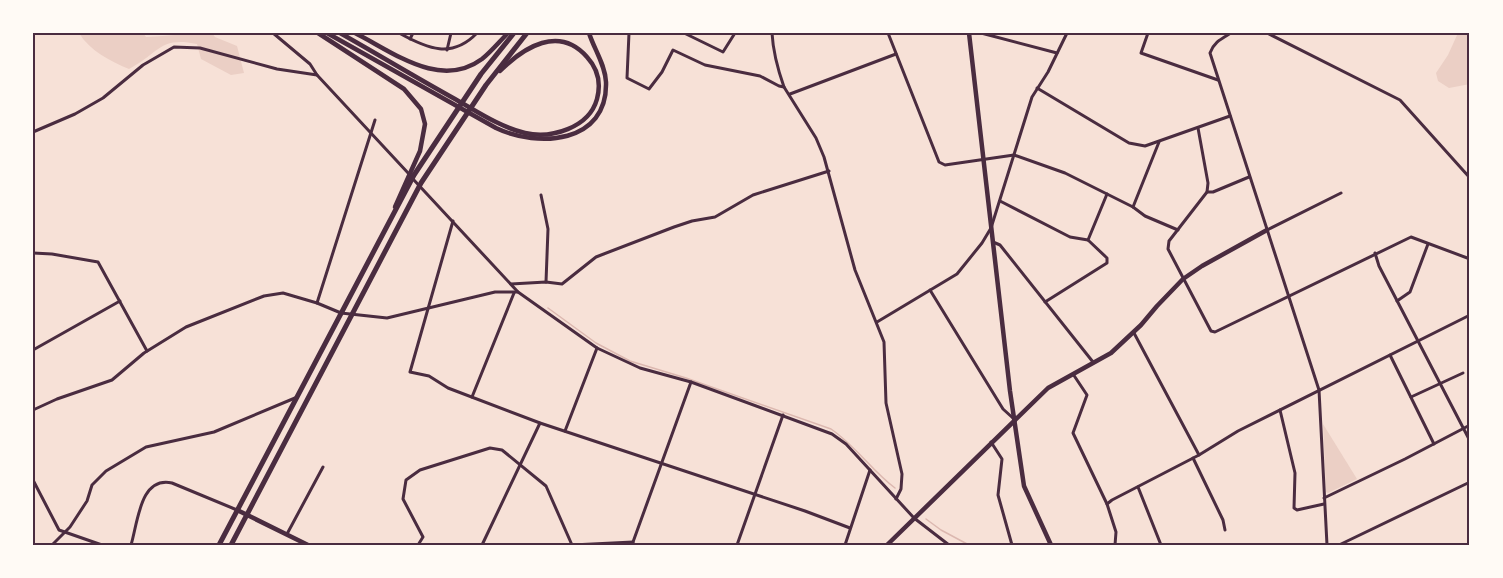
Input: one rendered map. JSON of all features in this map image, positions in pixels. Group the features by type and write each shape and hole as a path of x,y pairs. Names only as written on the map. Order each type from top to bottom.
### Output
{"highway":[{"path":"219,545 433,143 481,74 514,33"},
{"path":"231,545 421,183 486,85 527,33"}],"main road":[{"path":"318,33 404,89 417,102 423,117 424,136 420,151 380,239"},
{"path":"327,33 507,130 531,139 558,138 578,132 594,118 604,98 606,83 602,65 589,33"},
{"path":"340,33 425,86"},
{"path":"355,33 410,62 427,69 448,72 474,64 491,51 508,33"},
{"path":"969,33 992,241 1024,486 1051,545"},
{"path":"486,85 522,51 537,43 569,44 585,55 595,68 599,86 596,103 589,114 576,125 558,132 539,135 507,130"},
{"path":"887,545 1048,388 1111,353 1134,333 1183,279 1267,230"},
{"path":"237,510 308,545"}],"street":[{"path":"273,33 310,64 317,75 516,292 597,348 640,368 691,382 832,434 846,444 914,518 949,545"},
{"path":"399,33 410,39 447,50 466,43 477,33"},
{"path":"410,39 413,33"},
{"path":"447,50 450,33"},
{"path":"629,33 627,78 649,89 662,72 673,50 705,65 760,76 784,87"},
{"path":"684,33 723,52 735,33"},
{"path":"694,37 697,33"},
{"path":"772,33 773,47 784,87 816,138 829,171 855,270 884,342 886,403 899,457 901,489 896,499"},
{"path":"888,33 939,162 945,165 1014,155 1065,173 1133,207 1145,216 1178,230"},
{"path":"981,33 1057,53"},
{"path":"877,322 957,274 982,243 991,228 1036,88 1048,72 1067,33"},
{"path":"1148,33 1141,53 1219,80"},
{"path":"1231,33 1218,40 1210,53 1319,390 1327,545"},
{"path":"1267,33 1400,100 1470,178"},
{"path":"33,132 75,114 104,98 143,65 174,48 200,48 277,69 317,75"},
{"path":"790,94 896,54"},
{"path":"1036,88 1129,143 1145,146 1230,116"},
{"path":"317,303 375,120"},
{"path":"1198,128 1208,183 1207,192 1169,241 1168,249 1211,331 1215,332 1411,237 1470,259"},
{"path":"1133,207 1159,142"},
{"path":"510,284 546,282 562,284 596,257 674,227 715,217 753,195 829,171"},
{"path":"1207,192 1214,192 1250,177"},
{"path":"1267,230 1341,193"},
{"path":"1088,240 1107,194"},
{"path":"541,195 548,229 546,282"},
{"path":"1000,201 1070,237 1088,240 1107,258 1107,263 1045,302"},
{"path":"453,221 410,372 429,376 448,388 540,423 850,528"},
{"path":"992,241 1000,245 1093,362"},
{"path":"1397,301 1410,292 1429,243"},
{"path":"33,253 98,262 147,351"},
{"path":"1375,253 1379,266 1439,385 1470,441"},
{"path":"930,290 1003,409 1014,420"},
{"path":"33,410 112,380 147,351 186,327 264,296 283,293 341,313 387,318 495,292 516,292"},
{"path":"472,397 516,292"},
{"path":"33,350 120,301"},
{"path":"1107,504 1199,455 1238,431 1470,315"},
{"path":"1134,333 1199,455"},
{"path":"565,431 597,348"},
{"path":"1390,355 1434,444"},
{"path":"1411,397 1463,373"},
{"path":"1072,374 1087,395 1073,433 1107,504 1116,532 1115,545"},
{"path":"418,545 423,537 403,498 406,480 420,470 490,448 502,450 546,486 572,545 633,543 691,382"},
{"path":"52,545 65,532 87,501 92,485 106,471 146,447 214,432 297,397"},
{"path":"1280,410 1295,473 1294,508 1297,510 1324,504"},
{"path":"737,545 783,416"},
{"path":"482,545 540,423"},
{"path":"1324,498 1470,425"},
{"path":"991,442 1002,459 998,495 1012,545"},
{"path":"1193,458 1223,520 1225,530"},
{"path":"287,534 324,467"},
{"path":"845,545 870,470"},
{"path":"33,480 59,530 102,545"},
{"path":"131,545 145,496 155,483 163,481 172,483 237,510"},
{"path":"1339,545 1470,482"},
{"path":"1138,487 1161,545"}],"shaded area":[{"path":"79,33 143,33 146,37 212,33 215,37 237,46 244,73 231,75 201,59 197,44 185,42 167,44 129,69 95,50"},
{"path":"1458,33 1470,33 1470,84 1449,88 1438,81 1436,73 1448,55"},
{"path":"1323,424 1357,479 1328,493 1326,492"}],"waterway":[{"path":"548,308 596,343 630,361 686,378 831,429 895,488"},
{"path":"926,519 969,545"}]}
